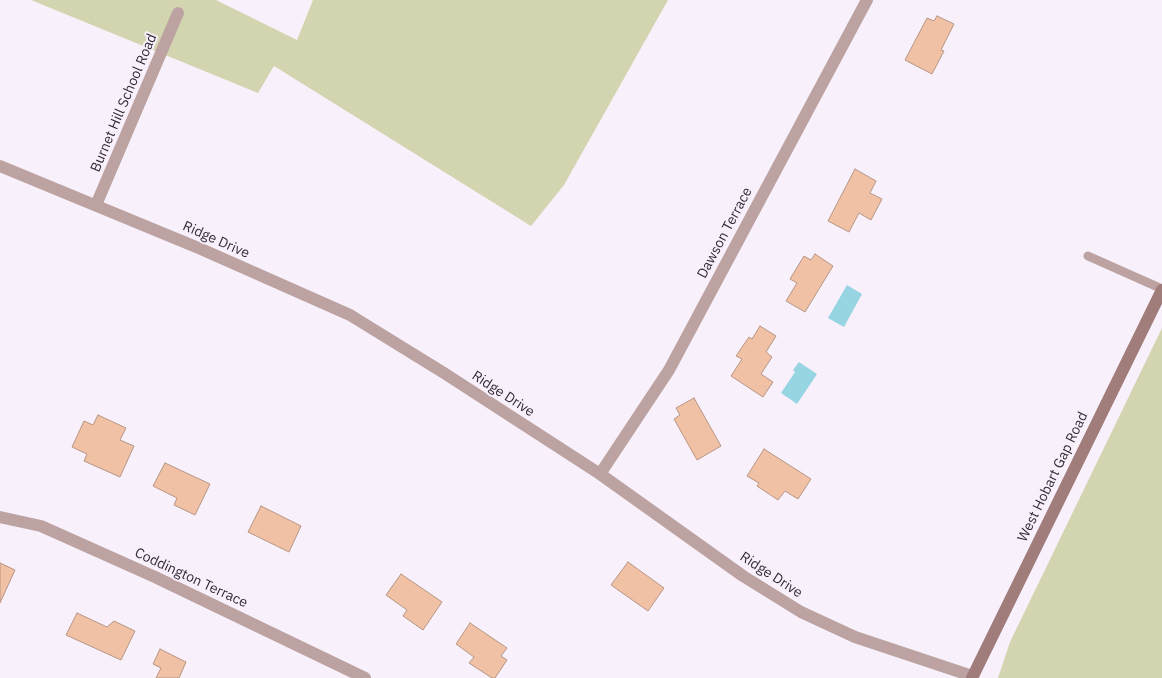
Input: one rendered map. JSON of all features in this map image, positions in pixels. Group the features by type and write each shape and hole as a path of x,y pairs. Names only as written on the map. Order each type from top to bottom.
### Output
{"street":[{"name":"Dawson Terrace","path":"600,474 669,370 866,0"},
{"name":"Burnet Hill School Road","path":"96,205 178,13"},
{"name":"Ridge Drive","path":"0,166 201,249 350,315 444,373 600,474 743,576 801,612 855,637 972,677"},
{"name":"West Hobart Gap Road","path":"972,677 1162,289"},
{"name":"Coddington Terrace","path":"0,517 41,526 155,577 365,678"}],"lane":[{"path":"1088,256 1162,289"}],"green space":[{"path":"31,0 216,0 297,40 313,0 668,0 564,185 531,226 274,66 258,93"},
{"path":"1162,328 1162,678 998,678 1010,642"}],"water":[{"path":"847,285 862,294 844,327 828,318"},
{"path":"799,362 817,374 797,404 781,393 795,372 793,370"}],"building":[{"path":"937,16 954,24 941,50 944,51 932,74 905,60 927,18 934,21"},
{"path":"855,169 876,181 870,193 882,199 871,220 859,213 849,232 828,221"},
{"path":"815,254 833,266 805,312 786,301 797,283 790,279 804,256 811,260"},
{"path":"760,326 776,336 766,352 772,357 761,374 773,382 763,397 731,376 742,359 736,356 749,337 752,339"},
{"path":"694,398 721,446 697,460 674,419 680,415 676,408"},
{"path":"98,415 126,428 120,440 134,446 120,477 84,461 87,454 72,447 84,421 93,425"},
{"path":"764,449 811,479 798,499 785,491 778,500 757,486 759,483 747,476"},
{"path":"165,463 210,484 195,515 174,505 177,498 153,486"},
{"path":"261,506 301,526 289,552 248,532"},
{"path":"628,562 664,588 648,611 611,585"},
{"path":"0,563 15,570 0,603"},
{"path":"401,574 442,602 423,630 403,616 407,610 386,595"},
{"path":"77,613 107,627 114,621 135,631 121,660 66,635"},
{"path":"470,623 507,648 501,656 507,660 495,678 492,678 469,663 474,657 456,644"},
{"path":"160,649 186,662 179,678 156,678 161,668 153,664"}]}
